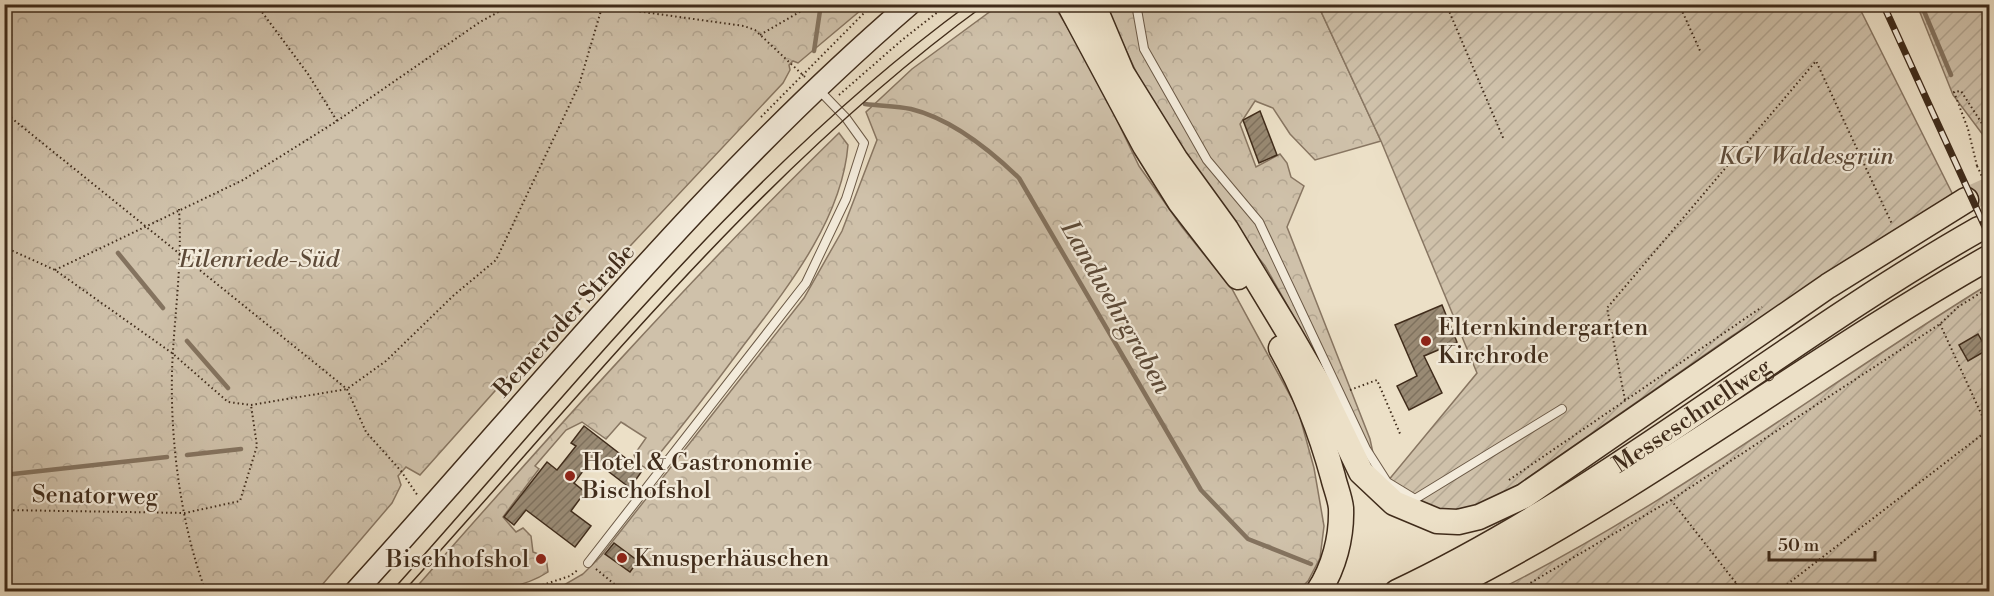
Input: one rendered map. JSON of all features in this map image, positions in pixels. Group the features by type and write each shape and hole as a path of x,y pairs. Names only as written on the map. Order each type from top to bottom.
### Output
{"highway":[{"path":"1069,4 1168,184 1231,265 1288,362 1309,408 1327,456 1341,506 1334,559 1327,578 1318,591"},
{"name":"Messeschnellweg","path":"1093,4 1122,73 1176,160 1226,229 1289,333 1318,383 1361,472 1394,504 1437,521 1458,522 1479,518 1524,496 1828,286 1972,213 1918,243 1837,302 1798,344 1586,485 1484,545 1397,591"},
{"name":"Messeschnellweg","path":"1440,591 1534,542 1604,501 1813,364 1914,300 1989,257"}],"main road":[{"name":"Bemeroder Straße","path":"355,591 638,275 817,88 910,4"}],"lane":[{"path":"1136,4 1144,49 1207,160 1259,222 1342,393 1366,449 1387,482 1415,499 1562,409"},
{"path":"588,563 806,283 846,200 864,143 846,118 817,88"}],"path":[{"path":"256,4 308,74 337,121"},
{"path":"55,270 243,180 337,121 480,22 513,4"},
{"path":"586,4 744,26 755,30 817,88"},
{"path":"760,35 803,10 805,4"},
{"path":"857,78 948,4"},
{"path":"1446,4 1504,140"},
{"path":"1679,4 1701,53"},
{"path":"4,247 55,270 172,354 228,402 251,405 346,389 386,361 454,295 496,260 579,85 603,6"},
{"path":"1625,400 1607,308 1816,61 1892,224 1901,219"},
{"path":"1989,136 1961,91 1954,92 1968,129 1977,166 1989,193"},
{"path":"4,112 182,253 346,389 366,432 415,491"},
{"path":"1984,174 1989,171"},
{"path":"179,209 182,253 172,354 174,437 185,513 206,591"},
{"path":"1515,591 1671,500 1940,324 1958,307 1989,287"},
{"path":"1508,482 1766,304"},
{"path":"1771,591 1781,589 1989,431 1940,324"},
{"path":"1342,393 1377,380 1401,436"},
{"name":"Senatorweg","path":"4,510 185,513 240,501 257,446 251,405"},
{"path":"1671,500 1736,582 1747,591"},
{"path":"520,591 570,576 588,563 624,591"},
{"path":"1736,582 1737,591"}],"green space":[{"name":"Eilenriede-Süd","path":"4,5 867,5 798,63 793,61 789,65 790,70 783,83 510,374 420,475 406,467 398,476 401,485 392,503 316,592 5,591"},
{"path":"999,5 1054,5 1092,68 1139,166 1182,227 1232,289 1298,410 1314,468 1324,526 1320,558 1308,581 1298,591 552,592 583,574 601,556 804,298 842,231 877,140 866,112 912,69"},
{"path":"1105,5 1318,5 1381,141 1315,160 1290,134 1273,108 1255,101 1240,124 1256,167 1280,154 1287,163 1291,177 1304,186 1287,227 1370,439 1376,467 1371,466 1265,266 1206,191 1138,76"},
{"name":"KGV Waldesgrün","path":"1318,5 1858,5 1954,197 1732,336 1493,502 1467,510 1436,510 1387,482 1477,373 1381,141"},
{"path":"1917,5 1989,5 1989,143 1953,95"},
{"path":"839,133 848,145 844,173 824,226 810,252 760,324 647,469 638,463 634,455 646,438 621,422 606,439 582,422 566,430 535,466 539,469 503,517 516,532 523,528 531,536 533,552 546,557 548,572 534,580 501,589 465,592 413,591 675,301"},
{"path":"1989,284 1989,591 1494,592 1622,522"}],"building":[{"path":"1260,111 1277,155 1259,163 1243,120"},
{"path":"1442,305 1457,342 1424,356 1442,393 1409,410 1397,386 1417,376 1395,325"},
{"path":"1978,334 1987,350 1968,361 1959,345"},
{"path":"584,426 642,471 630,488 592,459 574,483 585,492 571,511 591,526 575,547 526,510 514,525 504,517 547,462 557,470 576,446 571,443"},
{"name":"Knusperhäuschen","path":"614,543 638,561 630,572 605,554"}],"waterway":[{"name":"Landwehrgraben","path":"814,51 821,4"},
{"path":"1921,4 1951,75"},
{"name":"Landwehrgraben","path":"865,104 911,109 941,120 983,146 1019,178 1201,490 1248,539 1311,564"},
{"path":"118,253 163,308"},
{"path":"187,341 228,388"},
{"path":"187,455 241,449"},
{"path":"4,475 167,457"}],"tunnel":[{"path":"1966,200 1990,189"}],"tram line":[{"path":"391,592 596,359 736,208 810,136 888,68 969,4"},
{"path":"403,592 610,360 751,208 826,136 904,68 986,4"}],"railway":[{"path":"1883,4 1990,238"}],"place":[{"name":"Elternkindergarten Kirchrode","path":"1426,341"},
{"name":"Hotel & Gastronomie Bischofshol","path":"570,476"},
{"name":"Knusperhäuschen","path":"622,558"},
{"name":"Bischhofshol","path":"541,559"}]}
